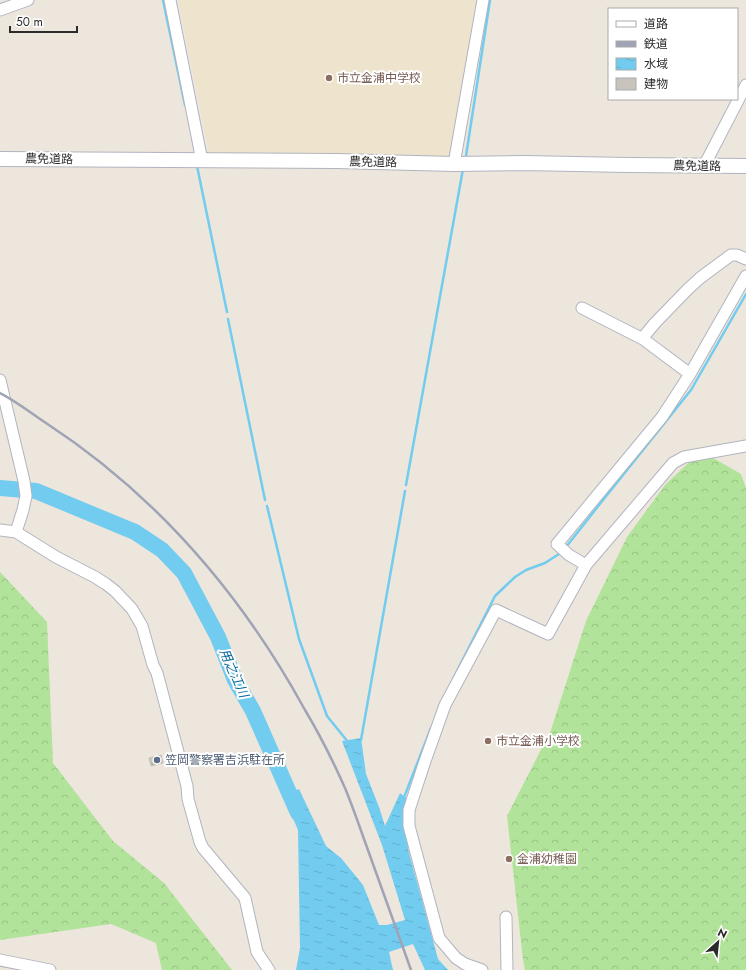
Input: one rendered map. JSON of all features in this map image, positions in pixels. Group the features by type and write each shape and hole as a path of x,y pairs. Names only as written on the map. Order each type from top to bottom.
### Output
{"street":[{"path":"4,6 28,0"},
{"path":"170,0 202,161"},
{"path":"454,164 483,0"},
{"path":"704,166 746,85"},
{"name":"農免道路","path":"0,159 746,166"},
{"path":"643,339 655,323 706,273 731,255 746,258"},
{"path":"585,565 569,555 557,544 670,407 746,276"},
{"path":"582,308 643,339 690,374"},
{"path":"0,380 24,481 26,496 16,532"},
{"path":"482,970 465,964 456,958 439,938 409,819 410,810 424,764 445,705 496,610 548,634 585,565 673,463 684,457 746,446"},
{"path":"0,530 16,532 56,558 106,584 123,599 142,626 157,673 187,786 188,799 200,842 203,848 245,898 258,952 269,970"},
{"path":"506,917 507,970"},
{"path":"0,960 50,970"}],"shaded area":[{"name":"市立金浦中学校","path":"178,0 477,0 449,159 210,156"}],"green space":[{"path":"701,451 741,474 746,488 746,970 525,970 507,816 551,730 586,621 627,537 665,485"},
{"path":"0,572 47,622 53,763 113,841 164,883 232,970 162,970 156,943 111,924 0,940"}],"water":[{"path":"361,738 366,774 385,826 400,793 407,799 408,849 438,959 448,970 425,970 413,944 389,952 393,970 296,970 300,948 298,830 283,795 299,789 326,846 341,858 363,885 379,925 387,925 405,920 382,845 342,741"}],"building":[{"path":"161,755 163,763 151,766 149,758"}],"waterway":[{"path":"163,0 185,105"},
{"path":"466,156 490,0"},
{"path":"197,166 227,312"},
{"path":"406,485 463,169"},
{"path":"566,547 691,390 746,294"},
{"path":"228,319 265,500"},
{"name":"用之江川","path":"0,488 36,491 135,532 162,550 184,573 218,637 235,680 253,711 298,813"},
{"path":"361,740 405,491"},
{"path":"267,506 299,639 327,716 348,742"},
{"path":"453,679 495,596 515,577 526,570 545,563 562,552"},
{"path":"403,800 431,728"}],"railway":[{"path":"0,393 23,407 86,451 124,482 160,515 193,550 253,627 311,719 345,788 411,970"}],"place":[{"name":"市立金浦中学校","path":"329,78"},
{"name":"市立金浦小学校","path":"488,741"},
{"name":"笠岡警察署吉浜駐在所","path":"157,760"},
{"name":"金浦幼稚園","path":"509,859"}]}
